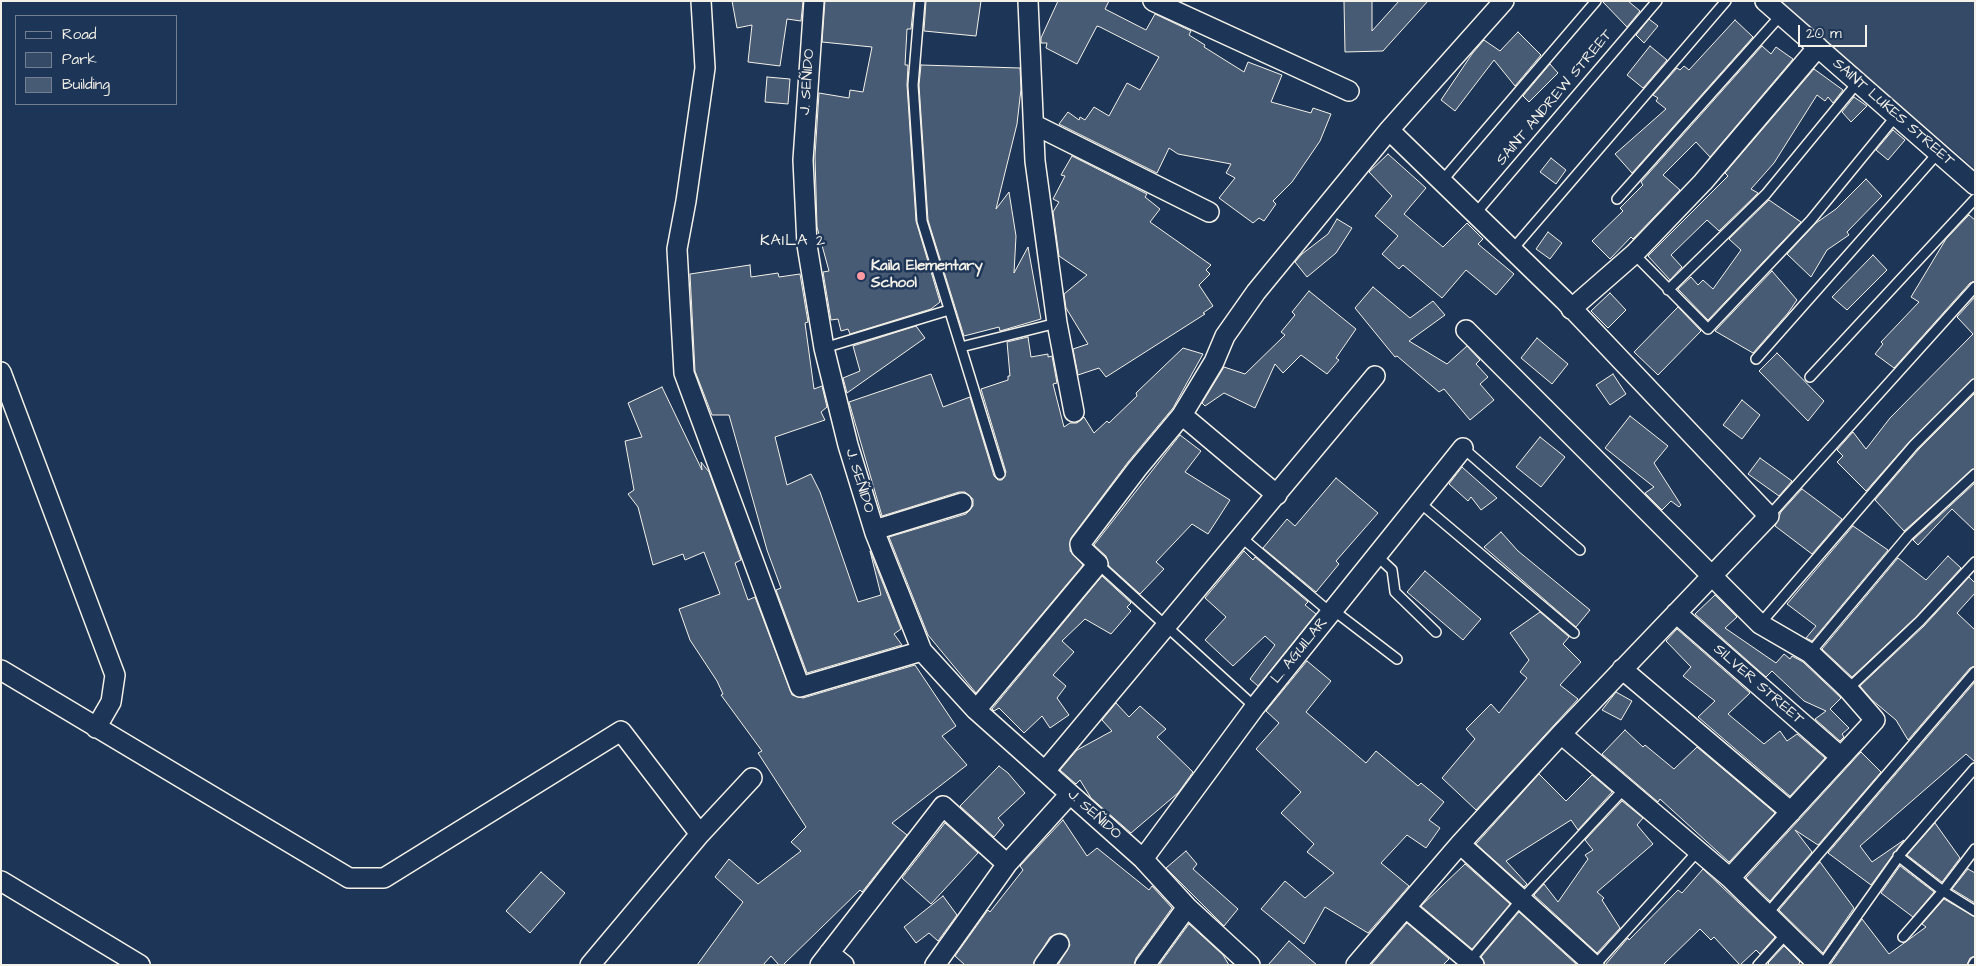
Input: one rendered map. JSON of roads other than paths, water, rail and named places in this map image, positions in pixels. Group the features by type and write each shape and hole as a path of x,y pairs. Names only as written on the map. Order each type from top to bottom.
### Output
{"street":[{"path":"701,1 705,68 686,201 677,248 684,373 800,687 922,651"},
{"name":"J. SEÑIDO","path":"814,1 803,160 807,245 824,348 848,445 875,533 922,651 976,710 1143,860 1187,907 1250,965"},
{"path":"1028,1 1035,125 1035,161 1057,322 1074,412"},
{"path":"1154,1 1349,91"},
{"path":"976,710 1098,564 1081,548 1080,544 1137,469 1182,415 1214,362 1225,336 1256,292 1389,130 1504,1"},
{"name":"SAINT LUKES STREET","path":"1765,1 1975,185"},
{"path":"1571,309 1634,254 1703,182 1818,47"},
{"path":"1035,125 1209,212"},
{"path":"1356,965 1460,844 1561,734 1769,516 1571,309 1389,130"},
{"path":"1466,330 1760,624 1810,653 1848,689 1874,720 1730,878"},
{"path":"1,372 115,675 111,702 96,728"},
{"path":"1045,771 1165,626 1242,538 1375,376"},
{"path":"1182,415 1277,495"},
{"name":"L. AGUILAR","path":"1143,860 1255,707 1463,448"},
{"path":"875,533 881,528 962,504"},
{"name":"SILVER STREET","path":"1676,613 1841,757"},
{"path":"1622,669 1791,812"},
{"path":"1,670 349,878 384,878 621,731 700,834"},
{"path":"1561,734 1730,878 1820,965"},
{"path":"590,965 700,834 752,778"},
{"path":"935,965 1007,864 1070,794"},
{"path":"844,965 824,959 942,806 1007,864"},
{"path":"1460,844 1594,965"},
{"path":"1,881 140,965"},
{"path":"1145,965 1187,907"},
{"path":"1406,908 1470,964"},
{"path":"1044,965 1059,944"}],"lane":[{"path":"920,1 913,86 922,221 1000,474"},
{"path":"1442,181 1596,1"},
{"name":"SAINT ANDREW STREET","path":"1475,214 1656,1"},
{"path":"1512,250 1726,1"},
{"path":"1617,199 1781,15"},
{"path":"1668,290 1766,194 1858,82"},
{"path":"1634,254 1708,328 1811,220 1896,116"},
{"path":"1756,359 1938,153"},
{"path":"1810,377 1975,199"},
{"path":"1769,516 1975,287"},
{"path":"824,348 949,310"},
{"path":"960,347 1057,322"},
{"path":"1760,624 1914,445 1975,384"},
{"path":"1463,448 1580,550"},
{"path":"1810,653 1908,536 1975,474"},
{"path":"1419,502 1574,633"},
{"path":"1242,538 1332,611 1397,659"},
{"path":"1376,555 1392,570 1392,585 1395,592 1436,632"},
{"path":"1848,689 1920,621 1975,562"},
{"path":"1098,564 1255,707"},
{"path":"1767,914 1975,672"},
{"path":"1820,965 1898,856 1975,768"},
{"path":"1470,964 1521,900 1625,788"},
{"path":"1903,937 1944,891 1975,848"},
{"path":"1594,965 1698,851"},
{"path":"1898,856 1944,891 1975,911"},
{"path":"1758,965 1787,933"}],"place":[{"name":"Kaila Elementary School","path":"861,276"}],"district":[{"name":"KAILA 2","path":"793,242"}]}
